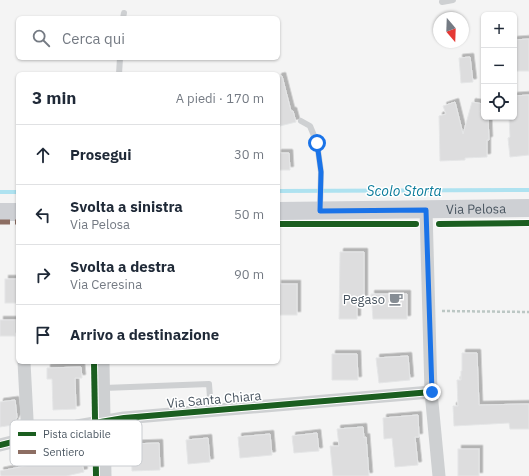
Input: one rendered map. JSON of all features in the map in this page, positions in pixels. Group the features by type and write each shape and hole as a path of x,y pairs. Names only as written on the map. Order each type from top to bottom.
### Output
{"main road":[{"name":"Via Pelosa","path":"280,211 320,203 426,210 529,208"},
{"path":"0,212 16,212"}],"street":[{"path":"426,210 432,392 439,476"},
{"path":"24,364 27,420"},
{"path":"103,364 105,420"},
{"name":"Via Santa Chiara","path":"111,420 432,392"},
{"name":"Via Santa Chiara","path":"0,445 10,442"}],"lane":[{"path":"442,2 453,0"},
{"path":"119,72 120,60"},
{"path":"301,121 310,126 317,143 321,172 320,203"},
{"path":"104,388 209,384 211,411"}],"path":[{"path":"429,311 529,312"}],"building":[{"path":"529,39 529,71 517,71 517,40"},
{"path":"470,57 473,82 461,83 459,58"},
{"path":"280,76 282,76 291,111 293,111 296,122 280,126"},
{"path":"529,95 529,155 510,157 508,138 510,137 509,120 517,120 517,96"},
{"path":"455,102 463,134 472,102 481,104 481,120 488,120 489,140 487,140 487,157 440,161 439,116 446,114 443,106"},
{"path":"280,153 289,153 290,170 280,170"},
{"path":"340,252 364,252 364,300 357,301 357,319 339,319"},
{"path":"5,279 16,279 16,303 5,303"},
{"path":"280,284 297,284 297,315 280,315"},
{"path":"371,294 407,294 407,319 373,319"},
{"path":"0,320 15,320 15,336 0,336"},
{"path":"462,353 477,353 479,405 529,404 529,429 510,429 509,423 454,426 453,406 458,406 457,380 461,380"},
{"path":"332,354 357,354 358,380 332,380"},
{"path":"408,356 410,380 379,383 376,358"},
{"path":"81,367 82,378 75,378 76,409 53,410 52,379 47,379 47,368"},
{"path":"15,400 17,417 16,420 10,420 10,425 0,427 0,402"},
{"path":"418,415 419,437 415,437 418,465 395,467 392,438 384,439 383,418"},
{"path":"363,427 364,438 366,437 369,476 333,476 330,446 339,446 337,429"},
{"path":"317,433 319,451 294,453 292,436"},
{"path":"270,434 272,455 240,458 238,437"},
{"path":"208,438 210,462 188,464 186,440"},
{"path":"159,443 160,470 132,471 132,466 142,466 142,444"},
{"path":"458,449 479,449 479,476 458,476"},
{"path":"25,466 83,466 84,472 66,476 1,476 0,471"}],"waterway":[{"name":"Scolo Storta","path":"280,191 529,190"},
{"name":"Scolo Storta","path":"0,192 16,192"}],"marked path":[{"path":"0,222 16,222"}],"cycle path":[{"path":"439,224 529,223"},
{"path":"280,224 416,224"},
{"path":"94,364 95,420"},
{"path":"112,420 431,392"},
{"path":"0,445 10,443"},
{"path":"96,466 96,476"}],"place":[{"name":"Pegaso","path":"396,299"}],"route":[{"path":"317,143 321,172 320,211 426,210 432,392"}]}
